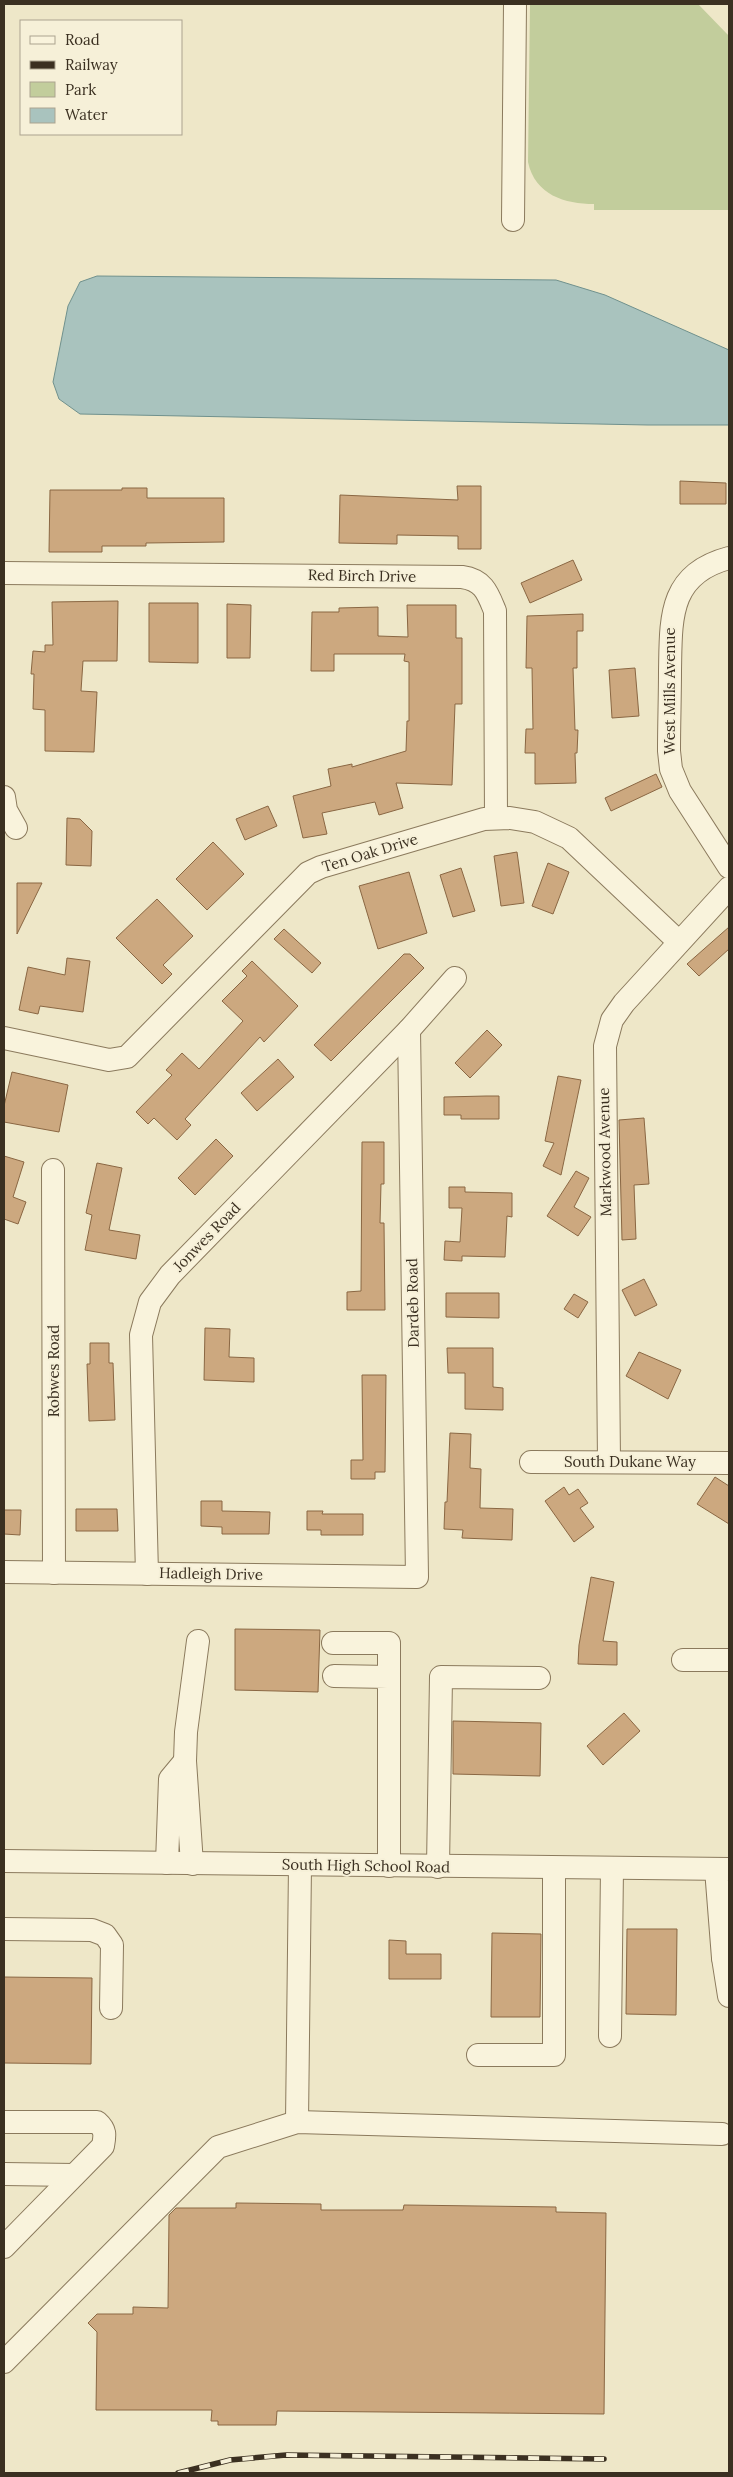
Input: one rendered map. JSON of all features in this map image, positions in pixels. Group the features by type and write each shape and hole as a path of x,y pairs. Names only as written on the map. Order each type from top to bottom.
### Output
{"street":[{"path":"513,220 514,4"},
{"name":"West Mills Avenue","path":"729,558 711,564 696,574 684,587 672,611 669,751 671,769 680,791 729,866"},
{"name":"Red Birch Drive","path":"4,572 462,577 474,580 488,592 494,611 496,818"},
{"path":"4,797 6,810 16,828"},
{"name":"Ten Oak Drive","path":"4,1038 109,1060 127,1058 308,873 321,867 477,821 496,818 535,822 569,838 679,942"},
{"name":"Markwood Avenue","path":"609,1462 605,1046 615,1014 729,888"},
{"name":"Jonwes Road","path":"147,1574 141,1335 150,1302 177,1268 409,1030 455,978"},
{"name":"Dardeb Road","path":"409,1030 417,1576"},
{"name":"Robwes Road","path":"53,1170 54,1572"},
{"name":"South Dukane Way","path":"530,1462 729,1462"},
{"name":"Hadleigh Drive","path":"4,1572 417,1576"},
{"path":"192,1864 185,1761 186,1732 198,1641"},
{"path":"333,1643 390,1643 389,1866"},
{"path":"683,1660 729,1660"},
{"path":"334,1676 389,1677"},
{"path":"438,1866 441,1678 539,1678"},
{"path":"167,1864 170,1779 185,1761"},
{"name":"South High School Road","path":"4,1862 723,1869"},
{"path":"297,2122 300,1865"},
{"path":"478,2055 554,2055 554,1868"},
{"path":"610,2036 612,1868"},
{"path":"723,1869 729,1996"},
{"path":"4,1929 92,1930 105,1934 112,1945 111,2008"},
{"path":"4,2122 98,2122 104,2128 105,2136 102,2146 74,2175 14,2226 4,2247"},
{"path":"4,2362 218,2147 297,2122 722,2134"},
{"path":"4,2174 74,2175"}],"green space":[{"path":"530,4 698,4 729,36 729,210 594,210 594,204 572,202 544,190 537,182 528,162"}],"water":[{"path":"97,276 556,280 605,295 729,350 729,425 80,414 59,399 53,382 68,306 80,282"}],"building":[{"path":"680,481 726,483 726,504 680,504"},
{"path":"457,486 481,486 481,549 458,549 458,536 397,535 397,544 339,543 340,495 458,500"},
{"path":"122,488 147,488 147,498 224,498 224,542 146,543 146,546 102,546 102,552 49,552 50,490 122,490"},
{"path":"573,560 582,580 530,603 521,583"},
{"path":"118,601 117,661 83,661 81,691 97,692 94,752 45,751 45,710 33,709 34,674 31,674 33,651 45,652 45,645 53,645 52,602"},
{"path":"149,603 198,603 198,663 149,662"},
{"path":"227,604 251,605 250,658 227,658"},
{"path":"407,605 456,605 456,638 462,638 462,704 455,704 452,785 396,783 403,808 379,815 375,802 322,813 327,834 303,838 293,796 331,786 328,769 352,764 352,767 406,751 407,721 409,721 409,662 404,661 405,654 334,654 334,671 311,671 312,612 339,612 339,608 378,607 378,636 408,637"},
{"path":"583,614 583,631 577,631 577,668 573,668 575,730 578,730 577,753 575,753 576,783 535,784 535,753 525,753 526,729 533,729 532,668 526,668 527,616"},
{"path":"635,668 639,716 612,718 609,670"},
{"path":"656,774 662,787 611,811 605,798"},
{"path":"268,806 277,826 245,840 236,819"},
{"path":"67,818 80,819 92,831 91,866 66,865"},
{"path":"213,842 244,874 207,910 176,879"},
{"path":"517,852 524,903 501,906 494,856"},
{"path":"548,863 569,872 553,914 532,906"},
{"path":"461,868 475,911 453,917 440,875"},
{"path":"409,872 427,933 378,949 359,886"},
{"path":"17,883 42,883 17,934"},
{"path":"157,899 193,936 163,965 172,974 162,984 116,938"},
{"path":"729,927 729,949 699,976 687,964"},
{"path":"284,929 321,963 312,973 274,939"},
{"path":"404,954 410,954 424,968 331,1061 314,1045"},
{"path":"67,958 90,961 83,1012 40,1006 38,1014 19,1010 28,967 65,975"},
{"path":"252,961 298,1006 264,1042 260,1037 185,1119 191,1125 177,1140 154,1118 148,1124 136,1112 172,1075 166,1070 182,1053 199,1069 243,1021 222,1001 247,976 242,971"},
{"path":"487,1030 502,1045 470,1078 455,1063"},
{"path":"278,1059 294,1077 257,1111 241,1093"},
{"path":"12,1072 68,1085 59,1132 4,1122 4,1106"},
{"path":"558,1076 581,1080 561,1175 543,1166 554,1143 545,1141"},
{"path":"499,1096 499,1119 461,1119 461,1115 444,1115 444,1097"},
{"path":"644,1118 649,1184 634,1185 636,1239 622,1240 619,1120"},
{"path":"216,1139 233,1156 195,1195 178,1178"},
{"path":"362,1142 384,1142 384,1184 381,1184 380,1223 384,1223 385,1310 347,1310 347,1292 361,1291"},
{"path":"4,1156 24,1162 13,1197 26,1202 18,1224 4,1219"},
{"path":"97,1163 122,1168 109,1230 140,1235 136,1259 85,1250 92,1215 86,1213"},
{"path":"576,1171 589,1178 574,1207 591,1217 578,1236 547,1216"},
{"path":"449,1187 465,1187 465,1192 512,1193 512,1217 507,1216 505,1257 462,1256 462,1261 444,1260 445,1241 460,1242 462,1208 449,1208"},
{"path":"644,1279 657,1305 635,1316 622,1290"},
{"path":"446,1293 499,1293 499,1318 446,1317"},
{"path":"574,1294 588,1302 578,1318 564,1309"},
{"path":"205,1328 230,1329 229,1357 254,1358 254,1382 204,1380"},
{"path":"90,1343 109,1343 109,1363 113,1363 115,1420 89,1421 87,1364 90,1364"},
{"path":"447,1348 493,1348 493,1387 503,1388 503,1410 465,1409 465,1373 448,1373"},
{"path":"639,1352 681,1370 668,1399 626,1376"},
{"path":"362,1375 386,1375 385,1472 375,1472 375,1479 351,1479 351,1460 363,1460"},
{"path":"450,1433 471,1434 470,1468 481,1469 480,1508 513,1509 512,1540 462,1538 463,1530 444,1529"},
{"path":"715,1477 729,1486 729,1524 697,1504"},
{"path":"564,1487 569,1495 578,1489 588,1503 580,1508 594,1527 574,1542 545,1501"},
{"path":"201,1501 222,1501 222,1511 270,1512 269,1534 222,1534 222,1527 201,1526"},
{"path":"76,1509 117,1509 118,1531 76,1531"},
{"path":"4,1510 21,1510 20,1535 4,1534"},
{"path":"307,1511 323,1511 322,1514 363,1514 363,1535 321,1535 321,1530 307,1530"},
{"path":"591,1577 614,1582 603,1641 617,1642 617,1665 578,1664 579,1645"},
{"path":"235,1629 320,1630 318,1692 235,1690"},
{"path":"624,1713 640,1731 603,1765 587,1746"},
{"path":"453,1721 541,1723 540,1776 453,1774"},
{"path":"627,1929 677,1929 676,2015 626,2014"},
{"path":"492,1933 541,1934 540,2017 491,2017"},
{"path":"389,1940 406,1941 406,1954 441,1954 441,1979 389,1979"},
{"path":"4,1977 92,1978 91,2064 4,2063"},
{"path":"236,2203 321,2204 321,2210 403,2210 404,2205 556,2207 556,2212 606,2213 604,2414 277,2411 276,2425 218,2425 218,2421 211,2421 212,2410 96,2410 97,2332 88,2323 97,2314 133,2314 133,2307 168,2308 169,2215 176,2208 236,2208"}],"railway":[{"path":"178,2473 230,2460 286,2455 604,2459"}]}
